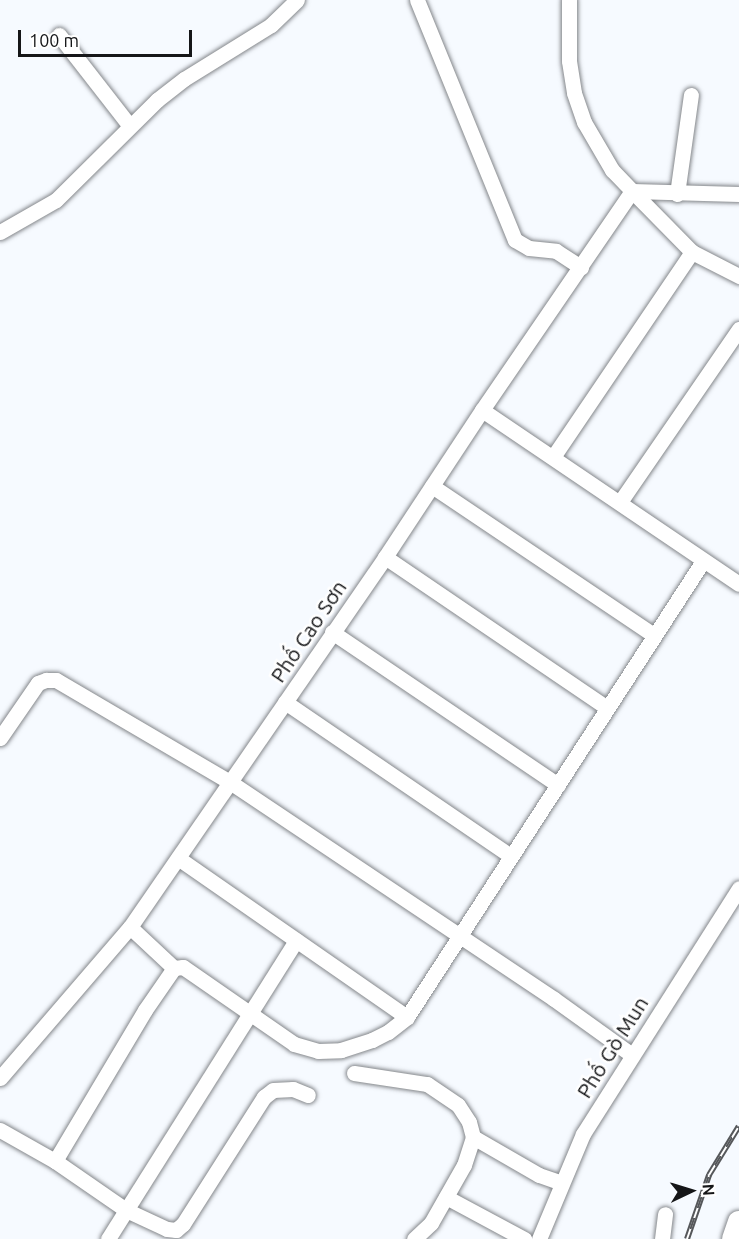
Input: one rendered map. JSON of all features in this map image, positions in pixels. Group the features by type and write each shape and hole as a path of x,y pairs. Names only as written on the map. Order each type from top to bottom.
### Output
{"highway":[{"path":"733,1239 739,1222"}],"street":[{"path":"417,0 515,240 529,248 556,251 581,267"},
{"path":"569,0 569,61 579,108 584,122 612,170 692,252 739,276"},
{"path":"0,232 56,200 129,125 184,79 271,25 293,1"},
{"path":"59,35 129,125"},
{"path":"677,195 691,95"},
{"path":"632,192 677,195 739,194"},
{"name":"Phố Cao Sơn","path":"0,1078 130,927 385,557 482,410 632,192"},
{"path":"553,457 692,252"},
{"path":"620,502 739,328"},
{"path":"482,410 739,584"},
{"path":"432,486 654,635"},
{"path":"385,557 607,708"},
{"path":"130,927 174,968 183,967 294,1044 318,1051 341,1050 388,1032 407,1017 458,935 703,561"},
{"path":"332,632 558,785"},
{"path":"0,738 38,683 56,680 230,782 571,1010 632,1055"},
{"path":"285,702 511,856"},
{"path":"178,858 407,1017"},
{"name":"Phố Gò Mun","path":"539,1239 583,1134 739,888"},
{"path":"108,1239 296,940"},
{"path":"55,1161 174,968"},
{"path":"354,1073 427,1084 458,1105 469,1122 473,1137 464,1165 432,1223 414,1239"},
{"path":"0,1130 55,1161 126,1210 167,1229 176,1230 183,1224 264,1097 273,1090 293,1089 308,1095"},
{"path":"473,1137 539,1175 562,1184"},
{"path":"446,1197 524,1239"},
{"path":"662,1239 665,1214"}],"railway":[{"path":"687,1239 709,1175 739,1126"}]}
